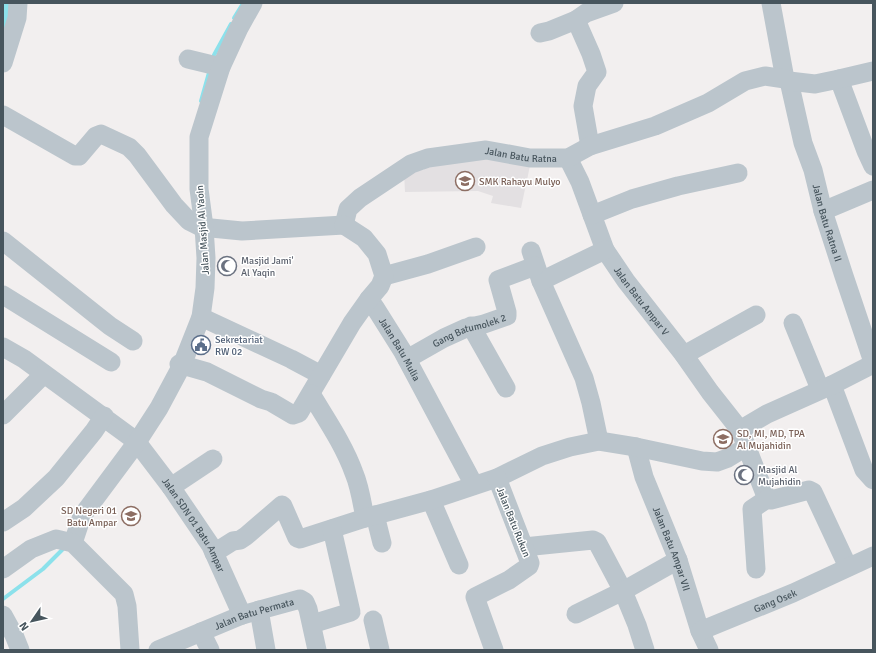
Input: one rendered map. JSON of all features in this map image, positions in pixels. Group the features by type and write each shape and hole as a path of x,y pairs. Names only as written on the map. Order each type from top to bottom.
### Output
{"street":[{"path":"3,63 17,18 18,3"},
{"path":"540,33 549,31 576,20 586,13 614,3"},
{"name":"Jalan Batu Ratna II","path":"771,3 787,80 813,170 823,211 873,363"},
{"name":"Jalan Masjid Al Yaoin","path":"68,542 82,516 133,438 158,408 201,317 205,288 199,225 199,137 215,66 250,7"},
{"path":"576,20 597,72 587,86 583,106 590,146"},
{"path":"188,59 215,66"},
{"name":"Jalan Batu Ratna","path":"344,225 348,210 360,198 411,164 428,158 486,150 530,158 568,158 590,146 655,126 708,103 745,81 765,76 815,84 873,70"},
{"path":"839,79 873,166"},
{"path":"3,115 74,156 79,156 96,136 101,134 130,147 174,206 199,225 242,231 344,225 364,238 377,254 384,276 380,286 352,323 296,415 293,415 271,402 261,399 207,372 180,364"},
{"name":"Jalan Batu Ampar V","path":"568,158 580,182 605,250 626,281 740,430 767,499"},
{"path":"592,215 632,199 678,186 738,173"},
{"path":"823,211 873,190"},
{"path":"3,241 110,326 133,341"},
{"path":"384,276 428,264 476,246"},
{"path":"599,441 584,378 536,266 605,250"},
{"name":"Gang Batumolek 2","path":"406,359 444,338 472,326 484,324 507,316 498,280 536,266"},
{"path":"3,295 111,362"},
{"name":"Jalan Batu Mulia","path":"369,299 406,359 474,485"},
{"path":"684,355 756,315"},
{"path":"201,317 291,359 321,375"},
{"path":"793,323 826,387 864,470 873,480"},
{"path":"95,352 110,326"},
{"path":"472,326 506,388"},
{"name":"Jalan SDN 01 Batu Ampar","path":"3,347 24,359 133,438 171,487 211,546 250,613 266,650"},
{"path":"740,430 762,416 826,387 873,363"},
{"path":"3,415 44,374"},
{"path":"310,394 338,439 352,467 370,516 382,543"},
{"path":"3,522 24,508 56,478 94,431 104,416"},
{"path":"214,553 233,541 240,540 246,536 282,505 299,539 370,516 431,500 497,478 542,456 570,447 599,441 702,461 717,462 746,448"},
{"name":"Jalan Batu Ampar VII","path":"636,447 644,477 678,560 700,631 709,650"},
{"path":"171,487 213,459"},
{"name":"Jalan Batu Rukun","path":"494,650 475,596 509,580 529,566 530,563 497,478"},
{"path":"756,569 752,509 767,499 771,500 809,490 813,492 848,567"},
{"path":"431,500 459,565"},
{"path":"312,624 351,612 332,529"},
{"path":"3,569 31,550 56,539 68,542 124,594 127,606 130,650"},
{"path":"524,547 593,540 597,542 623,591 637,624 645,650"},
{"name":"Gang Osek","path":"700,631 794,593 873,556"},
{"path":"576,614 623,591 678,560"},
{"name":"Jalan Batu Permata","path":"158,650 250,613 300,599 305,602 308,609 317,650"},
{"path":"3,615 20,650"},
{"path":"373,620 380,650"},
{"path":"201,632 210,650"}],"shaded area":[{"name":"SMK Rahayu Mulyo","path":"487,154 531,161 521,208 491,203 493,196 478,191 405,192 404,172 424,170 423,161"}],"waterway":[{"path":"3,35 4,3"},
{"path":"234,18 242,5"},
{"path":"213,61 214,55 231,24"},
{"path":"201,101 210,69"},
{"path":"3,599 43,569 65,547"}],"place":[{"name":"SMK Rahayu Mulyo","path":"465,181"},
{"name":"Masjid Jami' Al Yaqin","path":"227,266"},
{"name":"Sekretariat RW 02","path":"201,345"},
{"name":"SD, MI, MD, TPA Al Mujahidin","path":"723,439"},
{"name":"Masjid Al Mujahidin","path":"744,475"},
{"name":"SD Negeri 01 Batu Ampar","path":"131,516"}]}
